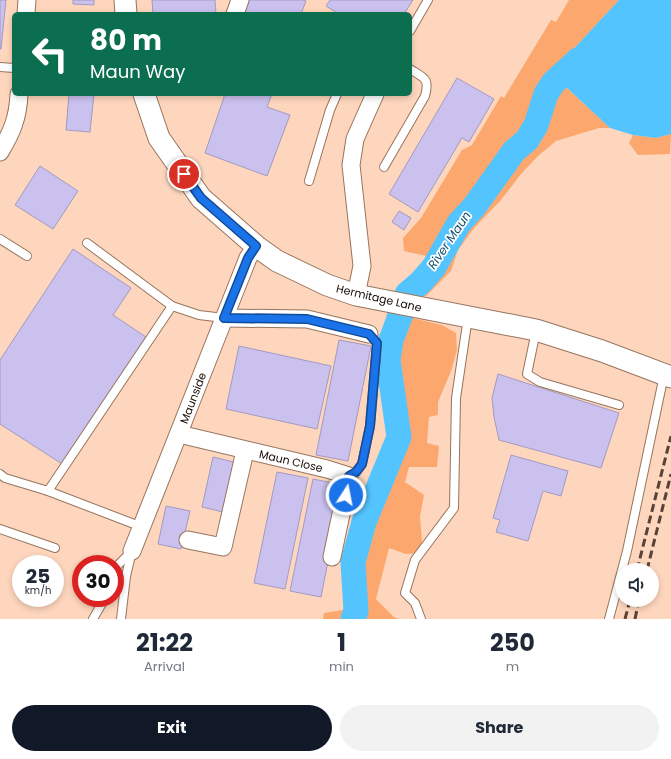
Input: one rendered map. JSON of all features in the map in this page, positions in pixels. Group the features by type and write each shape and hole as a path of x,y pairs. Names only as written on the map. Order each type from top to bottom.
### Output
{"street":[{"path":"26,12 27,0"},
{"path":"124,0 126,12"},
{"path":"236,12 240,0"},
{"path":"2,145 12,132 18,112 19,96"},
{"name":"Hermitage Lane","path":"145,96 159,138 201,198 256,246 277,261 327,286 356,295 536,330 602,351 667,376"},
{"path":"356,295 362,266 351,165 356,139 374,96"},
{"name":"Maunside","path":"132,551 248,258 256,246"},
{"path":"224,318 307,319 369,334"},
{"name":"Maun Close","path":"179,434 245,451 327,469 349,476"},
{"name":"Maun Close","path":"188,540 223,547 245,451"},
{"path":"332,557 349,476"}],"lane":[{"path":"412,27 428,0"},
{"path":"0,66 12,68"},
{"path":"384,167 427,90 428,85 426,79 412,70"},
{"path":"309,181 330,110 336,96"},
{"path":"0,239 27,256"},
{"path":"87,243 172,306 199,315 224,318"},
{"path":"48,491 172,306"},
{"path":"420,619 415,603 405,593 415,560 454,508 456,398 468,318"},
{"path":"536,330 527,374 540,382 619,404"},
{"path":"349,476 356,472 362,464 370,426 377,343 369,334"},
{"path":"609,619 627,551 667,376"},
{"path":"0,474 6,478 48,491 142,528"},
{"path":"0,529 55,548"},
{"path":"124,559 132,551"},
{"path":"120,619 126,576 132,551"},
{"path":"93,619 100,607"}],"shaded area":[{"path":"569,0 619,0 568,55 554,84 566,87 610,128 599,128 556,141 538,156 521,174 501,200 474,228 458,250 451,271 426,296 414,295 415,277 430,261 426,256 404,251 403,238 421,218 462,150 472,145 501,96 504,98 551,20 556,22"},
{"path":"671,134 670,154 638,155 629,143 633,135 656,138"},
{"path":"387,312 442,325 456,333 457,350 451,371 438,402 438,415 429,417 427,443 439,446 437,467 409,467 405,482 424,495 420,517 423,553 406,554 389,548 376,599 394,617 399,619 323,619 324,613 343,610 346,592 342,583 354,526 391,428 384,380 379,374"}],"water":[{"path":"619,0 671,0 671,134 656,138 633,135 610,128 566,87 553,83 568,55"}],"building":[{"path":"0,0 6,0 1,49 0,49"},
{"path":"73,0 94,0 94,5 73,4"},
{"path":"152,0 215,0 216,12 153,12"},
{"path":"247,0 306,1 302,12 243,12"},
{"path":"330,0 413,0 405,12 336,12 326,6"},
{"path":"457,78 494,99 469,142 462,138 418,212 389,194"},
{"path":"69,96 94,96 90,132 66,130"},
{"path":"224,96 271,96 267,107 290,115 267,176 205,153"},
{"path":"40,166 78,191 53,229 15,205"},
{"path":"399,211 411,218 404,230 392,222"},
{"path":"73,249 131,288 113,315 146,337 62,464 0,424 0,360"},
{"path":"339,340 371,346 348,461 316,455"},
{"path":"239,346 331,366 317,429 226,409"},
{"path":"498,374 619,413 601,468 499,440 492,398"},
{"path":"511,455 568,471 561,496 543,491 528,541 496,532 500,520 493,518"},
{"path":"213,457 238,463 227,513 202,507"},
{"path":"277,472 308,478 285,589 254,583"},
{"path":"313,479 343,485 321,597 290,591"},
{"path":"166,506 190,511 181,549 158,544"}],"waterway":[{"name":"River Maun","path":"353,619 356,611 353,562 364,522 399,437 388,360 391,340 407,294 421,282 434,267 459,223 474,207 514,151 527,140 536,125 546,94 553,83 578,60"}],"railway":[{"path":"639,563 671,436"},
{"path":"649,563 671,474"},
{"path":"625,619 628,607"},
{"path":"635,619 638,607"}],"route":[{"path":"184,174 201,198 256,246 248,258 224,318 307,319 369,334 377,343 370,426 362,464 356,472 349,476 350,480 346,495"}]}
